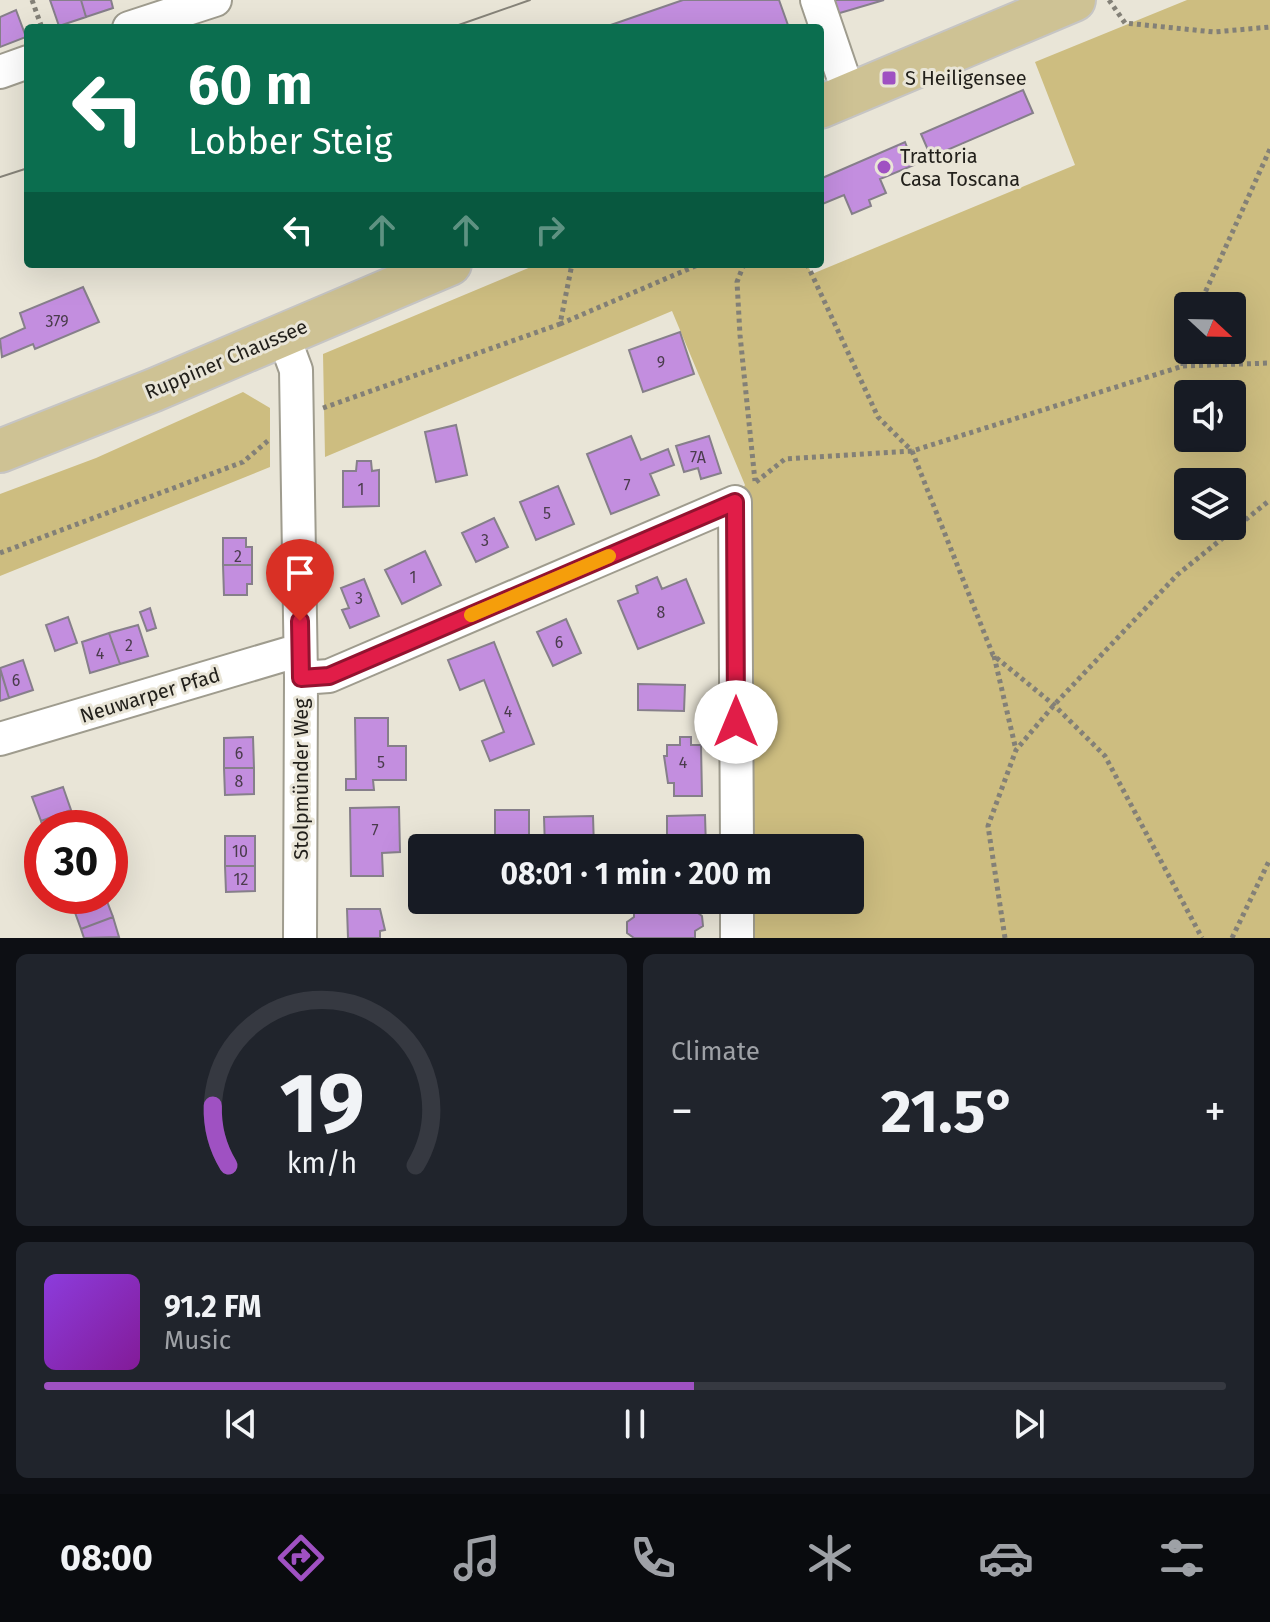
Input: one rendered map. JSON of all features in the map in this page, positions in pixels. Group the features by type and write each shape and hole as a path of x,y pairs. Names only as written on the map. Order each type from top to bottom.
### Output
{"main road":[{"path":"834,100 1074,0"},
{"name":"Ruppiner Chaussee","path":"0,451 283,335 430,268"}],"street":[{"path":"141,24 215,0"},
{"path":"817,0 821,24"},
{"path":"824,41 834,100"},
{"path":"0,72 24,63"},
{"name":"Stolpmünder Weg","path":"283,335 296,370 301,664 300,938"},
{"path":"737,834 745,492"},
{"name":"Neuwarper Pfad","path":"0,739 301,664 329,676 745,492"},
{"path":"737,914 737,938"}],"path":[{"path":"32,0 41,24"},
{"path":"1109,0 1125,23 1214,32 1270,27"},
{"path":"1205,292 1270,149"},
{"path":"560,324 691,268"},
{"path":"742,268 737,282 745,492"},
{"path":"809,268 878,417 912,451 993,655 1016,750"},
{"path":"745,492 785,459 912,451 1183,366 1270,363"},
{"path":"1005,938 988,826 1016,750 1054,705 1177,575 1270,500"},
{"path":"993,655 1054,705 1105,756 1202,938"},
{"path":"1232,938 1270,859"}],"shaded area":[{"path":"1187,0 1270,0 1270,938 737,938 737,914 864,914 864,834 737,834 735,502 745,485 672,311 325,457 323,354 528,268 809,268 812,274 1075,165 1035,62"},
{"path":"243,392 270,408 270,467 0,576 0,494 96,458"}],"building":[{"path":"50,0 81,0 86,17 58,24"},
{"path":"81,0 111,0 113,8 86,17"},
{"path":"683,0 779,0 788,24 614,24"},
{"path":"828,0 884,0 833,15"},
{"path":"16,10 24,38 0,47 0,17"},
{"path":"1023,90 1033,113 931,157 921,134"},
{"path":"905,142 914,165 880,179 886,193 869,200 871,206 852,214 844,195 824,203 824,177"},
{"path":"83,287 99,322 35,349 33,344 2,357 0,339 25,328 20,313"},
{"path":"680,332 694,374 643,392 629,350"},
{"path":"456,425 467,475 436,482 425,432"},
{"path":"631,436 641,460 668,449 674,465 650,474 659,495 611,514 587,454"},
{"path":"709,436 721,473 701,479 698,468 684,472 676,446"},
{"path":"357,461 371,461 372,471 379,470 379,506 343,507 343,471 356,471"},
{"path":"558,486 574,524 536,540 520,502"},
{"path":"494,518 508,547 476,562 462,533"},
{"path":"223,538 246,538 246,547 252,547 252,565 223,565"},
{"path":"425,551 441,585 402,604 385,570"},
{"path":"223,565 252,565 252,584 247,584 247,595 224,595"},
{"path":"657,577 662,589 686,579 704,623 638,649 618,601 638,593 636,586"},
{"path":"364,579 379,616 350,628 342,610 349,608 341,588"},
{"path":"150,608 156,628 147,631 140,612"},
{"path":"68,617 77,643 55,651 46,625"},
{"path":"566,619 581,653 553,666 537,632"},
{"path":"138,625 148,656 120,664 109,633"},
{"path":"109,633 120,664 90,673 82,642"},
{"path":"494,642 534,744 490,761 482,741 504,732 484,680 460,690 448,660"},
{"path":"23,660 33,690 9,698 0,668"},
{"path":"0,669 9,698 0,701"},
{"path":"638,684 685,685 684,711 638,710"},
{"path":"355,718 388,718 388,746 406,746 406,780 373,780 374,790 346,790 346,779 356,779"},
{"path":"253,737 254,768 224,768 224,738"},
{"path":"680,737 691,737 691,745 701,745 702,796 674,796 674,783 668,783 664,756 667,756 667,745 680,745"},
{"path":"224,768 254,768 254,794 225,795"},
{"path":"63,787 71,810 37,810 32,797"},
{"path":"399,807 400,852 382,853 383,876 351,876 350,808"},
{"path":"495,810 529,810 529,834 495,834"},
{"path":"705,815 706,834 667,834 667,816"},
{"path":"593,816 594,834 545,834 544,817"},
{"path":"225,836 255,836 255,866 225,866"},
{"path":"225,866 255,866 255,891 226,892"},
{"path":"347,909 380,909 385,930 380,931 380,938 348,938"},
{"path":"76,914 112,914 113,917 81,929"},
{"path":"634,914 699,914 703,926 695,931 695,938 634,938 627,933 627,922"},
{"path":"113,917 119,937 84,938 81,929"}],"tram line":[{"path":"461,24 530,0"},
{"path":"0,177 24,169"}],"slow traffic":[{"path":"471,615 609,556"}],"place":[{"name":"S Heiligensee","path":"889,78"},
{"name":"Trattoria Casa Toscana","path":"884,167"}],"route":[{"path":"300,621 301,678 329,676 735,502 736,722"}]}
